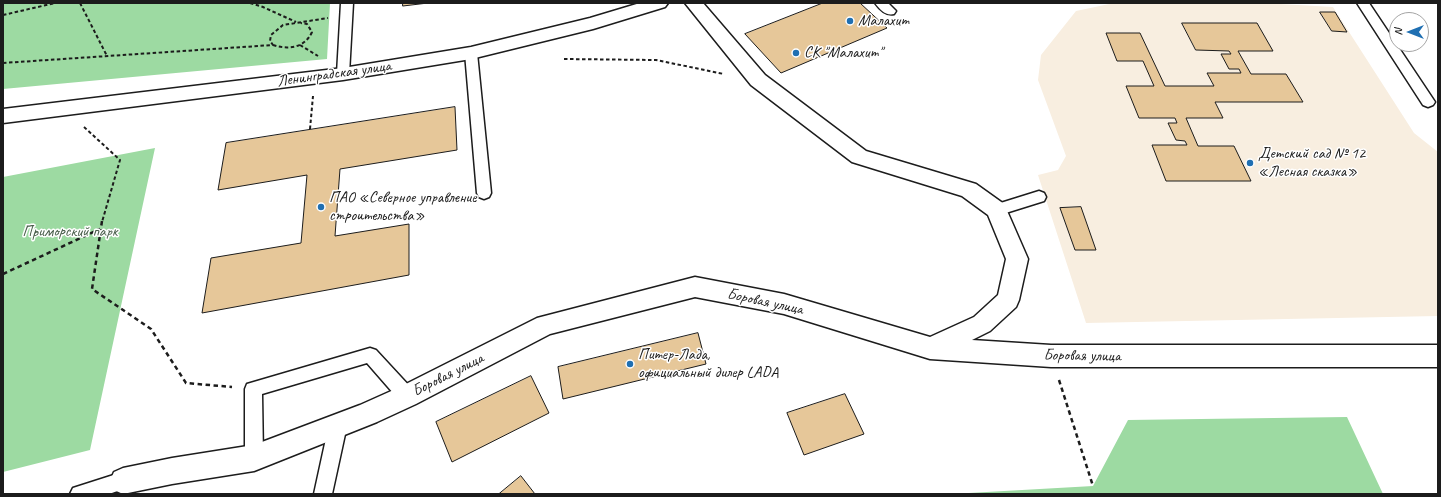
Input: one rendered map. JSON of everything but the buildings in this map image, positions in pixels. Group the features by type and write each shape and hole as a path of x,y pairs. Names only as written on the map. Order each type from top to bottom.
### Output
{"street":[{"name":"Ленинградская улица","path":"3,116 343,74 471,53 593,23 659,3"},
{"path":"694,3 758,80 858,156 969,190 996,210 1017,259 1008,300 982,324 930,348"},
{"name":"Боровая улица","path":"123,481 172,471 254,458 407,396 545,324 696,287 784,304 930,348 1051,356 1438,356"}],"lane":[{"path":"343,74 347,3"},
{"path":"881,3 890,11"},
{"path":"1363,3 1428,102"},
{"path":"471,53 484,193"},
{"path":"996,210 1039,197"},
{"path":"254,458 253,389 370,355 407,396"},
{"path":"323,494 338,425"},
{"path":"79,494 123,481"}],"path":[{"path":"3,15 55,3"},
{"path":"80,3 107,57"},
{"path":"3,63 273,45 279,48 286,48 300,45 308,39 312,32 307,24 296,22 269,9 250,3"},
{"path":"273,45 270,41 271,35 283,25 332,17"},
{"path":"300,45 318,56"},
{"path":"564,59 656,60 758,80"},
{"path":"310,129 313,93"},
{"path":"82,125 120,160 100,229 92,289 151,329 186,383 253,389"},
{"path":"3,274 100,229"},
{"path":"1051,356 1093,486"}],"shaded area":[{"name":"Детский сад № 12 «Лесная сказка»","path":"1114,3 1263,3 1333,7 1414,133 1438,152 1438,316 1086,323 1038,175 1058,170 1066,156 1038,80 1041,55 1076,11"}],"green space":[{"path":"3,3 330,3 327,59 3,89"},
{"name":"Приморский парк","path":"155,148 90,450 3,472 3,177"},
{"path":"1347,417 1383,494 951,494 1093,486 1128,420"}],"place":[{"name":"Малахит","path":"850,21"},
{"name":"СК \"Малахит\"","path":"796,53"},
{"name":"Детский сад № 12 «Лесная сказка»","path":"1250,163"},
{"name":"ПАО «Северное управление строительства»","path":"321,207"},
{"name":"Питер-Лада, официальный дилер LADA","path":"630,364"}]}
